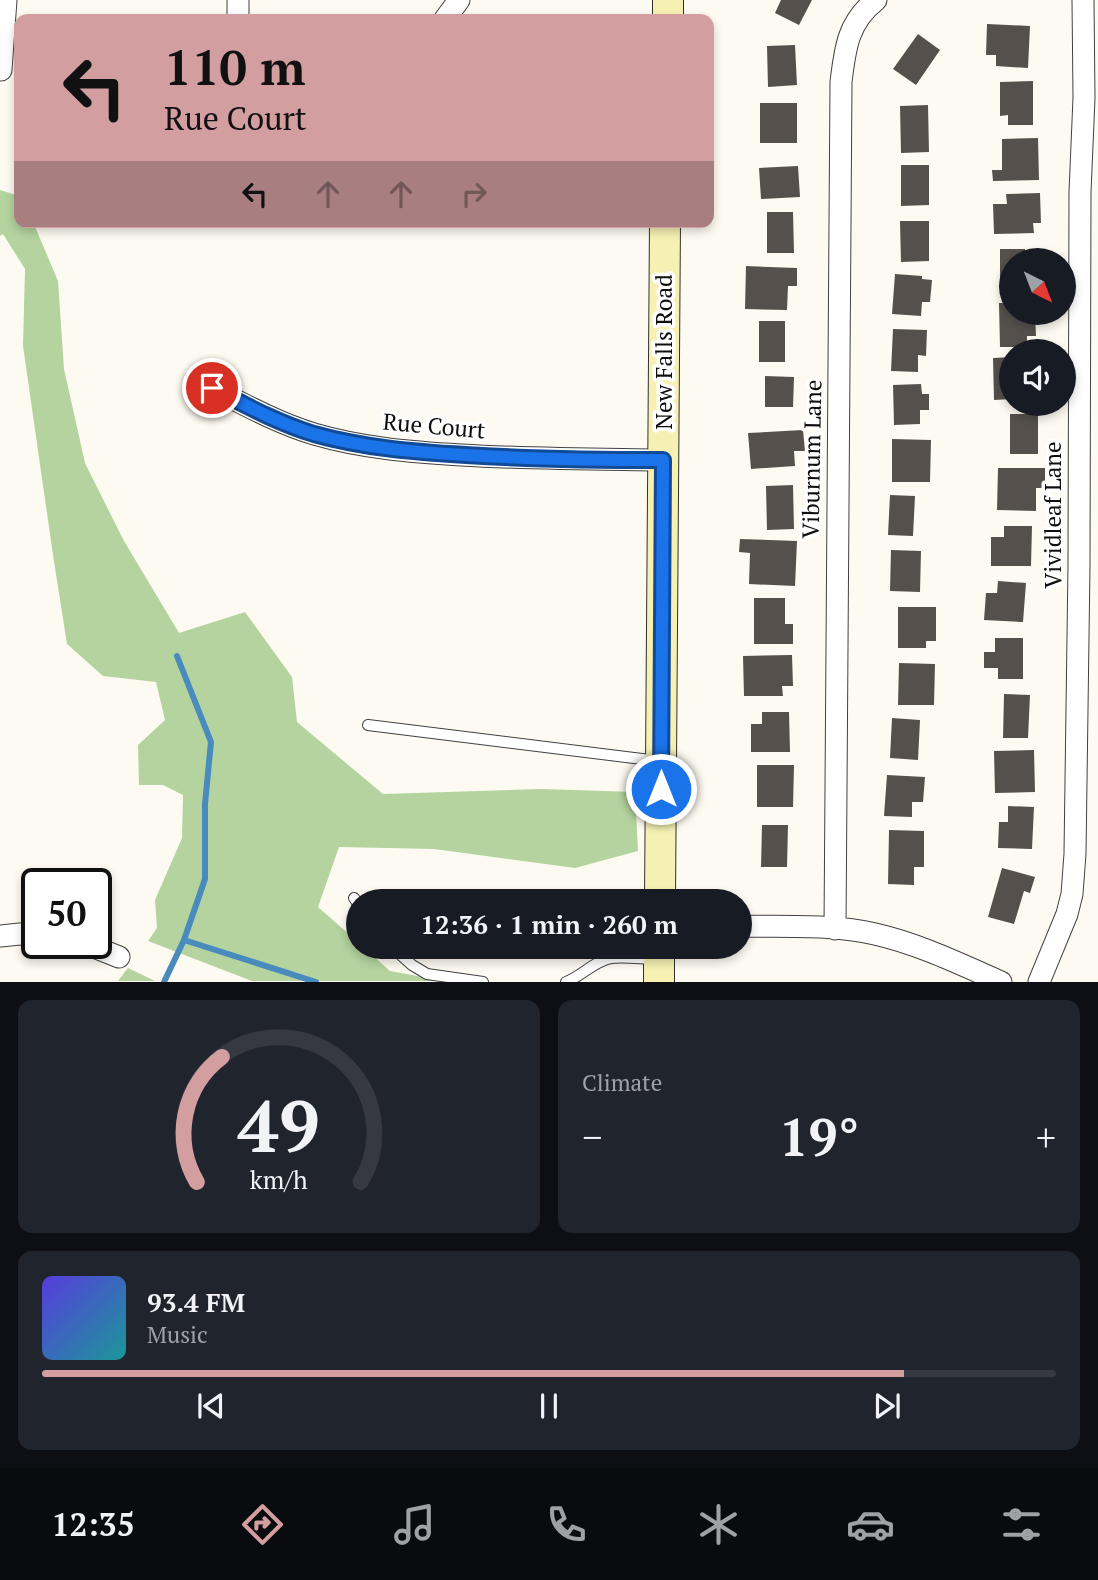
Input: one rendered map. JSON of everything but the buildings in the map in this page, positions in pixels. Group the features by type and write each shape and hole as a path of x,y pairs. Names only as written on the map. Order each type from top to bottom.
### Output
{"main road":[{"name":"New Falls Road","path":"660,889 665,228"}],"street":[{"path":"6,0 7,70"},
{"name":"Viburnum Lane","path":"835,929 841,82 844,59 857,18 877,0"},
{"name":"Vividleaf Lane","path":"1039,982 1067,914 1072,894 1075,854 1083,0"},
{"name":"Rue Court","path":"212,388 271,418 314,434 405,452 510,458 663,460"},
{"path":"752,926 835,929 874,934 915,945 1001,982"},
{"path":"0,936 21,934"},
{"path":"112,954 119,957"}],"lane":[{"path":"368,725 661,761"},
{"path":"566,982 611,958 659,963"},
{"path":"405,959 427,974 483,982"}],"green space":[{"path":"0,190 14,194 14,228 36,228 58,281 64,369 85,463 124,541 179,633 245,612 292,677 297,722 383,794 542,789 635,792 638,851 575,868 434,849 339,847 318,907 346,932 346,959 376,959 390,971 445,981 252,981 148,941 157,928 155,900 182,838 183,795 163,785 139,785 138,745 165,720 156,682 103,676 67,644 23,346 25,269 3,234 0,236"},
{"path":"128,968 155,981 118,981"}],"waterway":[{"path":"177,656 211,742 205,804 205,879 184,940"},
{"path":"164,982 184,940 316,982"}],"route":[{"path":"212,388 271,418 314,434 405,452 510,458 663,460 661,789"}]}
